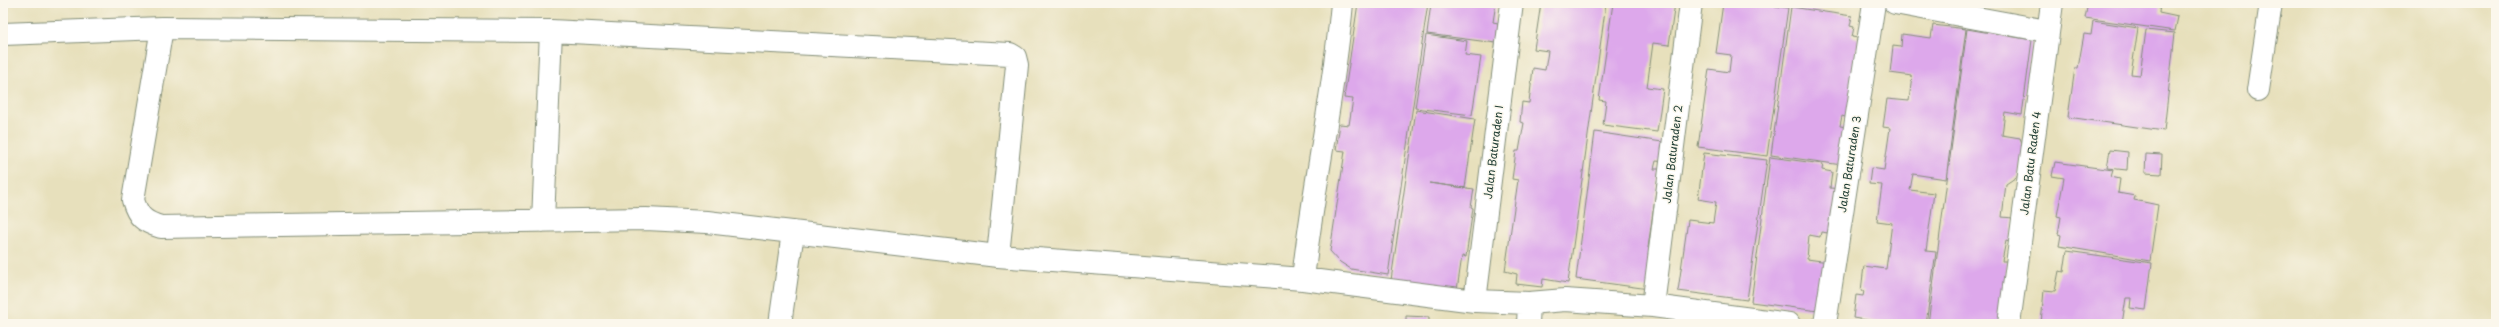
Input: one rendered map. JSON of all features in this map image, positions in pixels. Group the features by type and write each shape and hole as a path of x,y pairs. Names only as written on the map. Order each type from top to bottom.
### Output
{"street":[{"path":"1303,280 1309,223 1339,37 1342,3"},
{"name":"Jalan Baturaden I","path":"1475,301 1512,3"},
{"name":"Jalan Baturaden 2","path":"1653,306 1691,3"},
{"name":"Jalan Baturaden 3","path":"1825,324 1874,3"},
{"path":"1895,3 2047,31"},
{"name":"Jalan Batu Raden 4","path":"2009,324 2047,31 2052,3"},
{"path":"2258,90 2271,3"},
{"path":"3,34 162,28 551,31 1012,54 1017,65 998,256"},
{"path":"162,28 133,200 137,213 144,222 161,227 543,221 654,220 707,222 998,256 1303,280 1475,301 1529,303 1565,300 1653,306 1789,324"},
{"path":"543,221 551,31"},
{"path":"780,324 793,232"},
{"path":"1528,324 1529,303"}],"building":[{"path":"1358,3 1428,3 1388,275 1351,269 1340,262 1330,251 1345,151 1336,150 1340,124 1349,125 1353,99 1344,98"},
{"path":"1431,3 1496,3 1493,22 1498,23 1496,43 1427,34"},
{"path":"1541,3 1606,3 1568,283 1543,279 1542,287 1516,284 1517,274 1505,271 1518,180 1512,179 1516,151 1519,151 1524,123 1520,122 1522,102 1529,103 1533,68 1545,70 1548,51 1534,49"},
{"path":"1613,3 1675,3 1669,45 1653,43 1647,87 1663,89 1657,132 1603,125 1606,101 1599,100"},
{"path":"1723,3 1755,3 1788,8 1767,156 1698,147 1709,69 1729,72 1731,55 1716,53"},
{"path":"2088,3 2160,3 2159,13 2178,17 2175,31 2085,18"},
{"path":"1791,7 1852,16 1850,26 1854,27 1852,37 1858,38 1848,118 1842,116 1840,126 1847,127 1842,165 1771,155"},
{"path":"2093,21 2138,28 2131,74 2140,75 2146,30 2175,33 2164,131 2068,117 2075,68 2078,68 2084,34 2091,35"},
{"path":"1933,25 1966,29 1946,179 1913,174 1910,190 1934,193 1926,251 1936,252 1926,324 1890,324 1853,318 1856,295 1863,296 1864,291 1861,291 1864,266 1886,269 1892,223 1877,221 1882,185 1869,184 1871,168 1884,170 1890,128 1883,127 1887,99 1909,101 1912,76 1890,73 1893,46 1901,47 1902,34 1931,38"},
{"path":"1967,29 2032,40 2022,115 2005,112 2002,135 2020,138 2024,148 2018,176 2006,184 2002,217 2013,218 2010,242 2006,241 2002,261 2008,261 1999,324 1928,324"},
{"path":"1426,35 1467,41 1465,55 1481,57 1472,115 1415,108"},
{"path":"1416,110 1475,119 1465,188 1474,189 1471,207 1473,208 1466,257 1462,256 1457,290 1391,280"},
{"path":"1595,132 1669,143 1667,162 1656,161 1654,169 1659,169 1648,248 1651,248 1649,289 1576,279"},
{"path":"2110,150 2128,152 2127,170 2107,168"},
{"path":"1704,153 1767,160 1747,300 1678,291 1688,220 1713,223 1716,202 1698,199"},
{"path":"2146,154 2162,155 2161,174 2145,173"},
{"path":"1770,157 1823,164 1822,170 1832,172 1830,188 1841,189 1835,234 1821,232 1820,237 1809,235 1807,259 1829,262 1818,311 1751,302"},
{"path":"2055,162 2113,170 2111,177 2120,179 2118,193 2135,196 2134,200 2158,205 2150,261 2059,246 2061,235 2058,234 2061,217 2057,216 2064,178 2052,176"},
{"path":"2067,251 2152,263 2146,310 2130,308 2131,298 2126,298 2122,324 2041,324 2044,290 2055,291 2059,271 2064,272"},
{"path":"1406,316 1429,317 1429,324 1406,324"}]}
